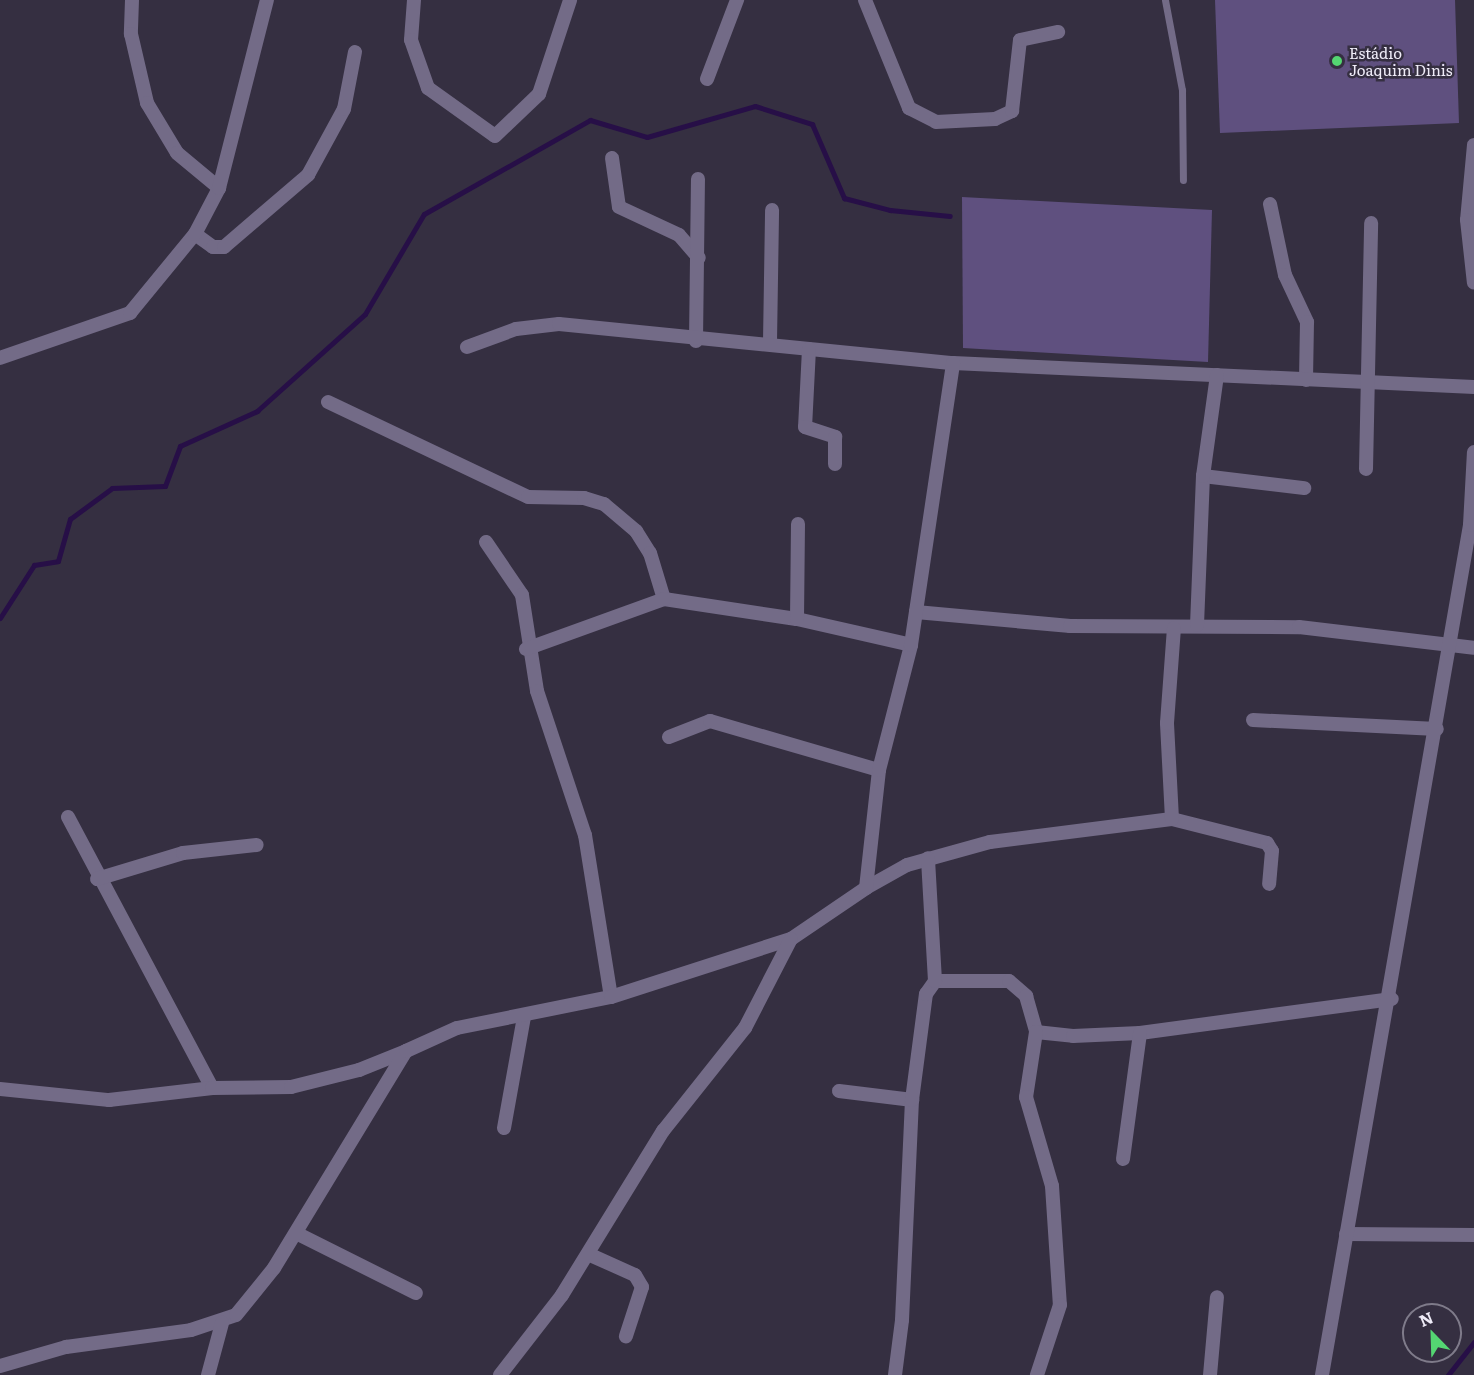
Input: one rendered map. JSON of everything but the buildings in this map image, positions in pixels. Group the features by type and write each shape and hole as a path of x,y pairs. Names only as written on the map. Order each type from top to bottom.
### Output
{"street":[{"path":"132,0 131,34 147,104 177,153 219,188"},
{"path":"0,358 130,313 195,234 219,188 267,0"},
{"path":"414,0 411,40 428,88 495,136 539,94 570,0"},
{"path":"707,79 737,0"},
{"path":"865,0 909,108 936,123 995,119 1012,111 1020,40 1058,32"},
{"path":"195,234 213,247 224,247 308,175 344,109 355,52"},
{"path":"1474,145 1470,220 1474,283"},
{"path":"612,158 619,207 679,235 699,258"},
{"path":"696,341 699,258 698,179"},
{"path":"1270,204 1285,275 1307,322 1306,380"},
{"path":"770,342 772,210"},
{"path":"1366,469 1370,379 1371,224"},
{"path":"467,347 537,324 696,341 770,342 809,349 953,363 1306,380 1370,379 1474,387"},
{"path":"809,349 805,427 835,437 835,464"},
{"path":"866,888 879,770 911,645 953,363"},
{"path":"1197,625 1203,476 1217,375"},
{"path":"328,402 528,497 584,498 604,504 641,538 664,599"},
{"path":"1322,1375 1346,1234 1392,999 1472,525 1474,452"},
{"path":"1203,476 1304,488"},
{"path":"797,619 798,524"},
{"path":"486,542 522,595 526,649 585,835 611,998"},
{"path":"526,649 664,599 797,619 911,645"},
{"path":"916,612 1070,626 1299,627 1450,649 1474,648"},
{"path":"1172,819 1167,723 1174,628"},
{"path":"1253,720 1437,729"},
{"path":"669,737 710,721 879,770"},
{"path":"69,817 97,879 212,1088"},
{"path":"0,1089 109,1100 212,1088 322,1082 406,1051 457,1028 524,1017 611,998 791,939 866,888 928,858 1026,836 1172,819 1268,843 1272,851 1269,884"},
{"path":"97,879 183,853 257,845"},
{"path":"895,1375 902,1320 912,1100 926,993 935,981 928,858"},
{"path":"500,1375 588,1254 663,1131 745,1028 791,939"},
{"path":"935,981 1009,981 1026,996 1036,1032 1026,1097 1052,1186 1060,1305 1036,1375"},
{"path":"1036,1032 1093,1037 1140,1033 1392,999"},
{"path":"504,1128 524,1017"},
{"path":"1123,1160 1140,1033"},
{"path":"0,1366 66,1347 222,1323 249,1303 296,1233 406,1051"},
{"path":"838,1091 912,1100"},
{"path":"296,1233 416,1293"},
{"path":"1346,1234 1474,1235"},
{"path":"588,1254 635,1275 642,1287 626,1336"},
{"path":"1210,1375 1216,1297"},
{"path":"208,1375 222,1323"}],"lane":[{"path":"1165,0 1182,90 1182,180"}],"shaded area":[{"name":"Estádio Joaquim Dinis","path":"1215,0 1455,0 1459,123 1220,133"},
{"path":"962,197 1212,210 1208,362 963,348"}],"waterway":[{"path":"0,618 34,565 58,561 70,519 112,488 165,486 180,446 257,411 365,314 424,214 590,120 647,137 755,106 812,124 844,198 890,210 950,216"},
{"path":"1448,1375 1474,1342"}],"place":[{"name":"Estádio Joaquim Dinis","path":"1337,61"}]}
